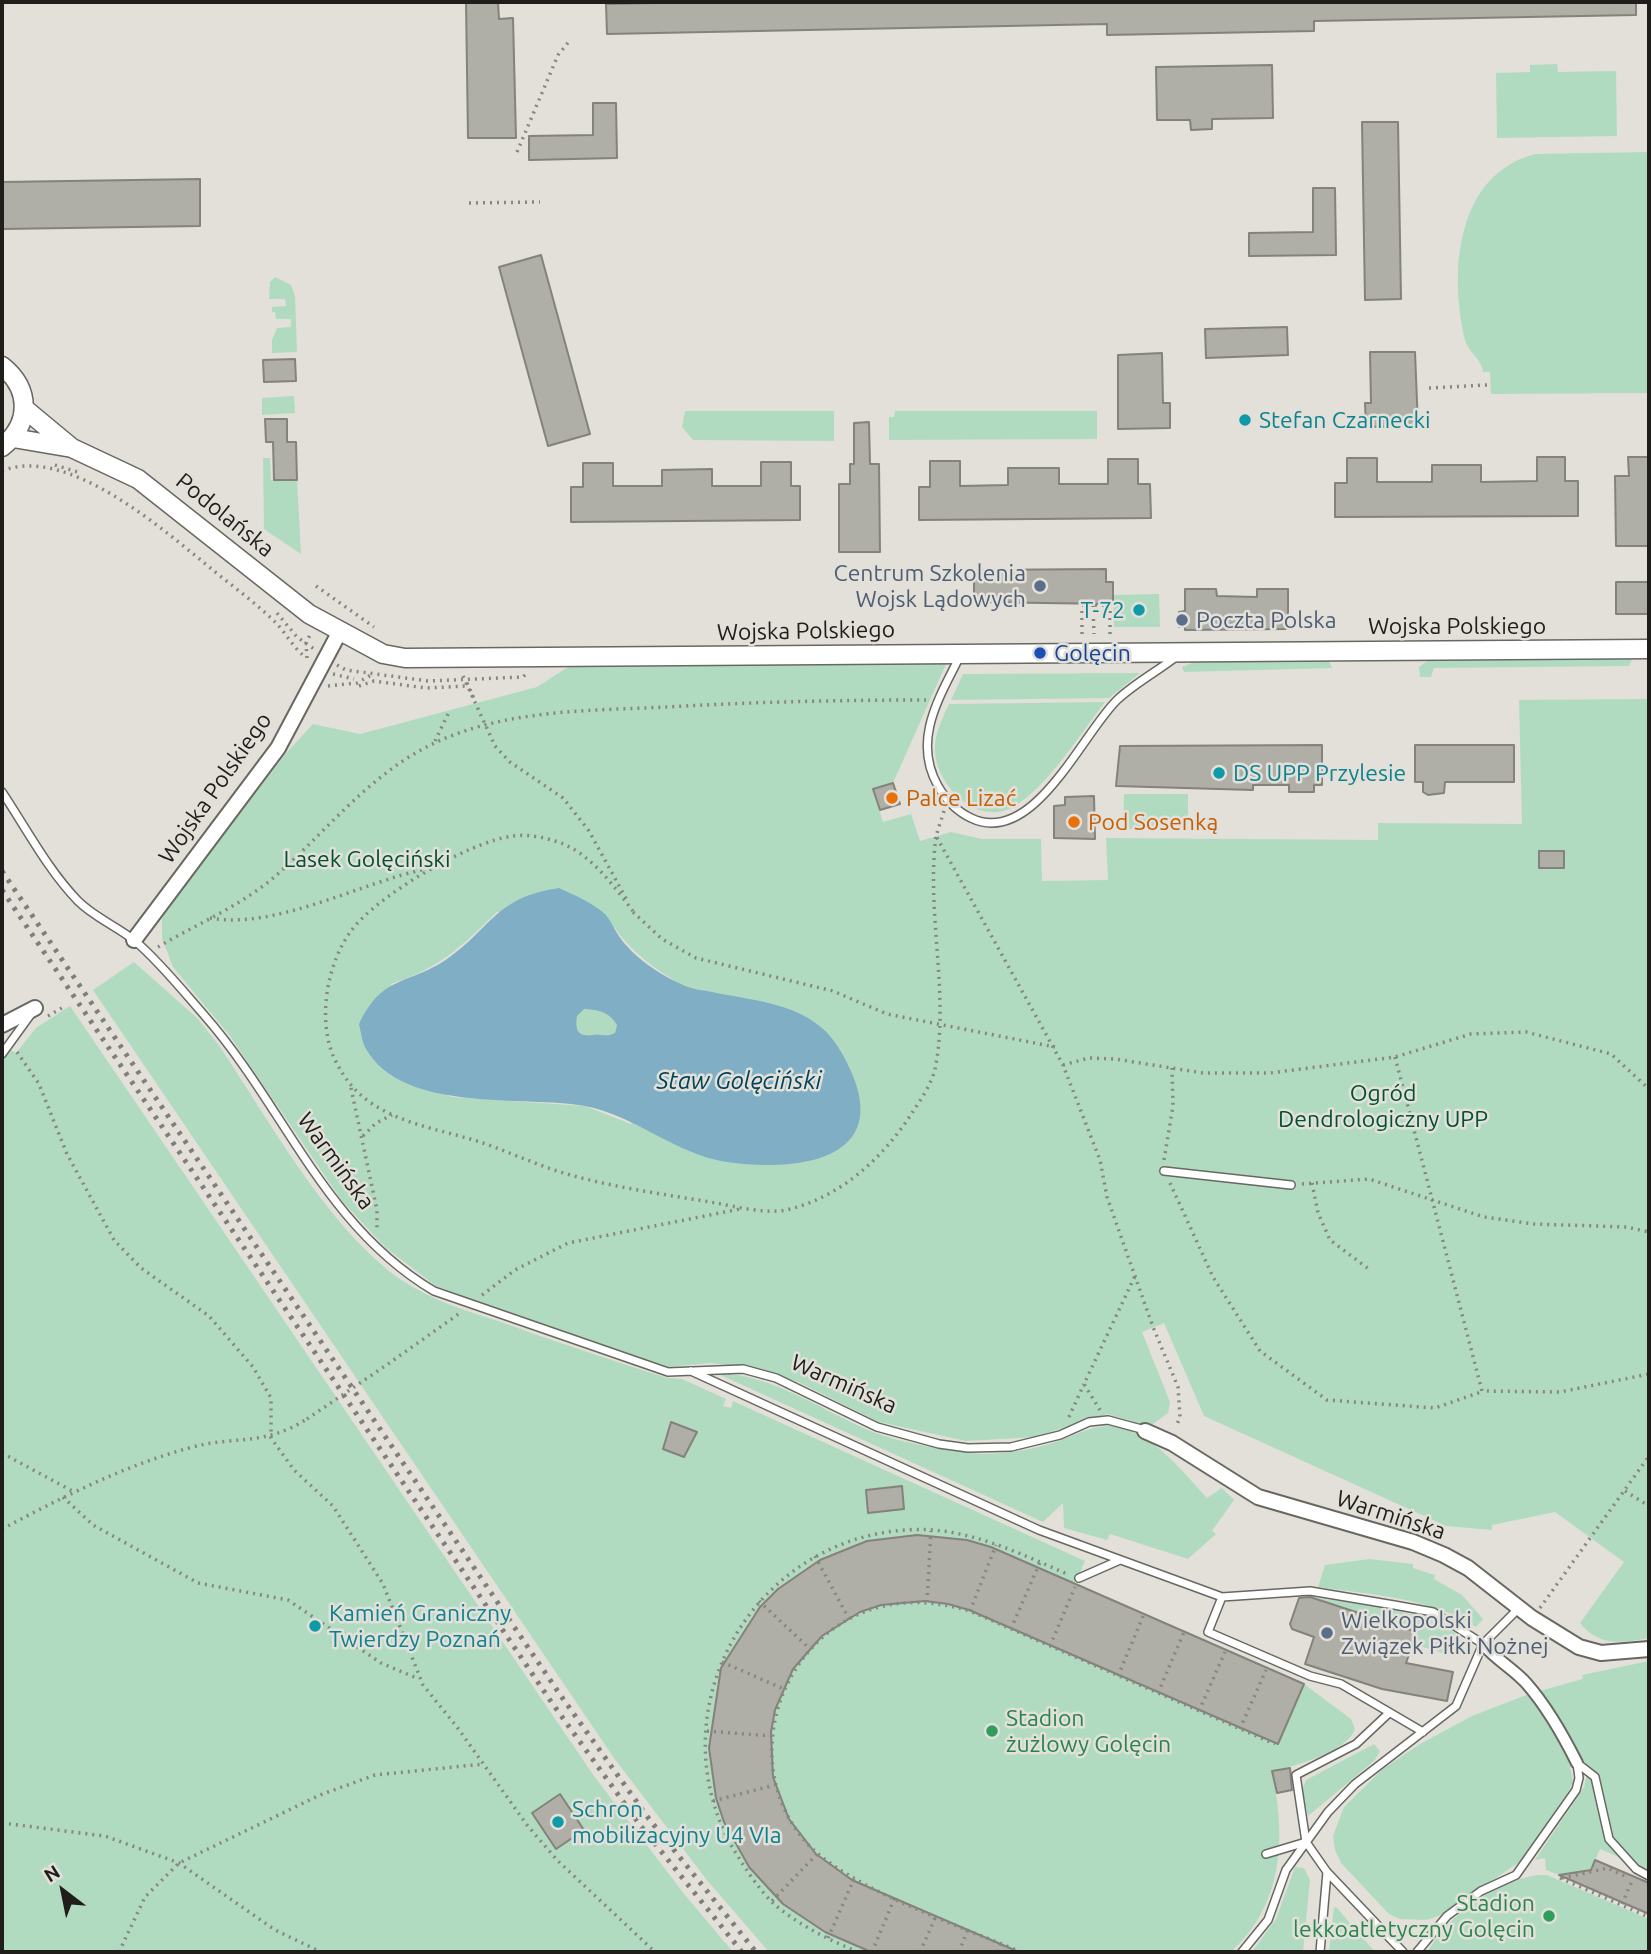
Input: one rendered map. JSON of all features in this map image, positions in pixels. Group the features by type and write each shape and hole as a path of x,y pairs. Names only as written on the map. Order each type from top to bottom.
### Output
{"street":[{"path":"2,366 19,384 25,409 7,443"},
{"name":"Podolańska","path":"25,409 72,448 138,479 309,614 339,633"},
{"name":"Podolańska","path":"7,443 72,448"},
{"name":"Wojska Polskiego","path":"134,940 278,748 339,633 383,654 405,658 1649,649"},
{"path":"2,1025 35,1008"},
{"name":"Warmińska","path":"1146,1431 1172,1443 1258,1497 1413,1542 1444,1555 1468,1568 1532,1618 1562,1637 1590,1650 1625,1653 1649,1649"},
{"path":"1483,1644 1494,1658 1526,1683 1559,1727 1577,1763"}],"lane":[{"path":"961,654 939,700 925,747 930,770 947,800 959,812 982,823 1001,824 1035,803 1117,701 1181,653"},
{"name":"Warmińska","path":"2,792 51,867 78,901 103,922 134,940 220,1035 342,1211 374,1247 408,1275 434,1291 668,1372 743,1369 776,1378 877,1427 939,1444 968,1448 1011,1447 1060,1435 1089,1422 1108,1420 1146,1431"},
{"path":"2,1054 35,1008"},
{"path":"1164,1171 1291,1185"},
{"path":"691,1371 1039,1530 1222,1597 1310,1591 1395,1605 1433,1612 1464,1629 1483,1644"},
{"path":"1079,1578 1121,1559"},
{"path":"1222,1597 1208,1632 1310,1676 1341,1684 1423,1732"},
{"path":"1242,1952 1268,1920 1286,1870 1328,1812 1355,1784 1457,1706 1483,1644 1520,1608"},
{"path":"1390,1713 1356,1744 1296,1775 1306,1842 1327,1872 1403,1952"},
{"path":"1577,1763 1595,1777 1609,1839 1636,1869 1649,1875"},
{"path":"1417,1952 1447,1916 1481,1891 1516,1875 1576,1790 1579,1778 1577,1763"},
{"path":"1266,1854 1306,1842"},
{"path":"1320,1952 1327,1872"}],"path":[{"path":"517,152 558,55 571,39"},
{"path":"469,203 540,202"},
{"path":"1429,388 1487,385"},
{"path":"39,459 107,484"},
{"path":"2,471 33,463 96,486 141,511 269,617 303,655"},
{"path":"236,579 267,605"},
{"path":"316,586 376,629"},
{"path":"1082,634 1082,605 1093,605 1110,605 1110,634"},
{"path":"1093,605 1094,634"},
{"path":"273,610 297,637 320,653"},
{"path":"460,668 476,697 475,703"},
{"path":"328,671 338,677 354,679"},
{"path":"310,688 356,683 373,674"},
{"path":"465,679 495,746 510,762 564,798 589,831 633,911"},
{"path":"359,686 374,681 426,688 467,686"},
{"path":"146,954 270,881 374,782 434,743 485,724 514,718 662,707 939,700"},
{"path":"434,743 448,714"},
{"path":"350,1086 392,1115 558,1171 650,1192 744,1208 783,1210 822,1198 856,1178 885,1148 911,1114 934,1072 939,1026 931,873 936,836 947,800"},
{"path":"208,918 235,920 280,912 431,868 499,839 535,836 558,842 576,851 605,876 633,911 662,939 696,958 833,991 887,1014 1055,1047"},
{"path":"936,836 1055,1047 1100,1160 1107,1197 1178,1387 1180,1417 1172,1443"},
{"path":"374,1247 377,1210 362,1137 350,1086 335,1059 327,1029 329,985 343,942 363,917 431,868"},
{"path":"1063,1065 1089,1058 1115,1059 1203,1073 1247,1074 1395,1057 1471,1034 1526,1032 1611,1054 1649,1089"},
{"path":"10,1043 39,1084 67,1154 114,1240 141,1268 209,1316 253,1367 271,1398 271,1438 294,1470 333,1506 383,1584 419,1679 556,1860 655,1952"},
{"path":"1395,1057 1482,1391 1560,1392 1649,1374"},
{"path":"1172,1068 1173,1106 1164,1171 1213,1277 1260,1351 1326,1400 1435,1408 1481,1392"},
{"path":"362,1137 376,1123 392,1115"},
{"path":"1291,1185 1369,1179 1395,1186 1434,1203 1484,1217 1534,1224 1628,1227 1649,1232"},
{"path":"1312,1183 1318,1213 1330,1240 1370,1270"},
{"path":"2,1529 74,1492 190,1447 271,1438 307,1419 388,1364 515,1270 568,1243 744,1208"},
{"path":"1060,1435 1135,1276"},
{"path":"1084,1384 1108,1420"},
{"path":"2,1453 74,1492"},
{"path":"1532,1618 1649,1456"},
{"path":"1625,1491 1649,1506"},
{"path":"63,1497 93,1525 198,1583 288,1600 381,1663 419,1679"},
{"path":"858,1952 828,1938 772,1901 741,1863 719,1822 706,1773 707,1731 716,1676 738,1628 783,1576 815,1556 854,1538 906,1530 950,1532 996,1545 1079,1578 1050,1646"},
{"path":"927,1602 930,1531"},
{"path":"970,1611 996,1545"},
{"path":"815,1556 849,1619"},
{"path":"1011,1629 1040,1562"},
{"path":"760,1601 810,1649"},
{"path":"1021,1952 855,1879 817,1854 792,1823 776,1785 772,1736 784,1689 795,1668 810,1649 849,1619 887,1605 927,1602 970,1611 1275,1744"},
{"path":"1118,1675 1144,1614"},
{"path":"1158,1693 1184,1632"},
{"path":"1199,1711 1226,1650"},
{"path":"722,1662 784,1689"},
{"path":"1240,1729 1267,1668"},
{"path":"707,1731 772,1736"},
{"path":"119,1952 145,1897 180,1863 320,1796 375,1775 484,1764"},
{"path":"713,1801 776,1785"},
{"path":"2,1823 105,1836 180,1863 275,1930 321,1952"},
{"path":"772,1901 817,1854"},
{"path":"1608,1868 1560,1878 1649,1917"},
{"path":"828,1938 855,1879"},
{"path":"1622,1905 1633,1879"},
{"path":"872,1952 895,1897"},
{"path":"920,1952 936,1915"},
{"path":"959,1952 968,1929"},
{"path":"997,1952 1001,1944"}],"green space":[{"path":"1557,64 1558,72 1616,71 1617,136 1497,138 1496,73 1530,72 1530,65"},
{"path":"1649,152 1649,393 1491,394 1490,372 1483,372 1465,340 1458,285 1464,229 1474,204 1488,182 1509,165 1535,154"},
{"path":"275,277 291,285 295,296 297,352 272,353 272,340 277,328 291,327 291,319 276,319 275,312 272,312 272,307 286,306 285,299 269,299 270,282"},
{"path":"294,396 295,413 262,415 262,398"},
{"path":"685,411 834,411 834,441 693,440 682,427"},
{"path":"895,411 1097,411 1097,439 889,440 889,417 894,417"},
{"path":"263,458 270,458 271,480 297,480 301,554 264,529"},
{"path":"1159,594 1160,627 1114,627 1113,595"},
{"path":"1632,659 1629,666 1434,668 1431,677 1420,677 1419,667 1427,661"},
{"path":"1197,661 1329,661 1332,668 1184,672 1182,667"},
{"path":"946,664 893,783 873,790 883,822 911,814 920,841 951,832 982,839 1041,839 1042,881 1108,880 1106,838 1378,840 1378,823 1522,824 1519,700 1649,699 1649,1638 1620,1642 1603,1640 1587,1631 1580,1623 1624,1562 1555,1512 1492,1525 1492,1530 1446,1526 1204,1416 1164,1323 1142,1332 1170,1402 1168,1413 1150,1426 1107,1414 1035,1437 966,1441 879,1422 798,1382 754,1368 709,1363 669,1367 551,1329 436,1286 386,1248 342,1201 230,1036 173,967 162,938 162,918 287,752 313,724 360,734 537,687 568,667","holes":["497,912 607,916 640,956 683,986 631,1124 585,1106 453,1097 407,1083 391,984 423,971 449,955"]},
{"path":"1140,673 1109,698 951,700 963,674"},
{"path":"1105,702 1050,774 1013,807 999,812 971,806 959,798 941,773 935,745 938,729 949,704"},
{"path":"1124,794 1188,794 1188,829 1123,829"},
{"path":"134,962 197,1018 218,1044 325,1204 376,1259 403,1281 438,1300 463,1309 667,1378 682,1379 726,1399 723,1406 731,1408 733,1401 1085,1561 1075,1584 1304,1684 1351,1719 1355,1729 1342,1744 1319,1757 1272,1771 1279,1821 1277,1869 1262,1913 1249,1933 1231,1952 769,1952 706,1879 614,1758 93,990"},
{"path":"70,1006 594,1776 685,1895 733,1952 2,1952 2,1061 11,1050 16,1053 36,1028"},
{"path":"583,1009 599,1011 611,1017 617,1025 615,1034 581,1034 576,1021 577,1015"},
{"path":"716,1373 737,1375 777,1387 884,1436 962,1452 986,1454 1025,1450 1083,1431 1114,1426 1146,1439 1158,1448 1207,1498 1222,1488 1234,1500 1212,1531 1216,1534 1188,1559 1110,1534 1107,1540 1064,1528 1063,1503 1043,1522"},
{"path":"1369,1559 1413,1564 1413,1568 1435,1575 1434,1579 1462,1595 1483,1619 1476,1627 1419,1603 1318,1587 1325,1565"},
{"path":"1310,1597 1372,1606 1424,1618 1445,1626 1459,1637 1464,1650 1452,1656 1413,1644 1417,1632"},
{"path":"1649,1661 1649,1870 1600,1849 1591,1870 1559,1875 1546,1870 1545,1858 1535,1860 1584,1787 1587,1774 1581,1761 1570,1767 1573,1782 1570,1789 1521,1861 1441,1915 1427,1920 1400,1919 1389,1914 1341,1863 1333,1836 1344,1807 1383,1769 1420,1744 1472,1716 1529,1694 1583,1679 1582,1675"},
{"path":"1374,1744 1380,1751 1375,1760 1308,1816 1302,1790 1306,1780"},
{"path":"1295,1867 1304,1868 1310,1880 1303,1952 1252,1952 1276,1919"},
{"name":"Stadion lekkoatletyczny Golęcin","path":"1537,1875 1547,1875 1649,1919 1649,1952 1427,1952 1448,1924 1474,1902 1503,1885"},
{"path":"1334,1907 1337,1908 1375,1952 1329,1952"}],"water":[{"name":"Staw Golęciński","path":"559,888 594,906 607,916 625,944 639,958 685,986 784,1007 822,1028 847,1063 860,1106 857,1128 845,1145 826,1156 803,1162 751,1165 727,1162 691,1152 621,1118 585,1106 466,1098 436,1093 408,1084 384,1070 366,1049 359,1024 377,997 397,983 447,959 507,906 537,893","holes":["584,1009 611,1017 617,1025 615,1033 581,1034 577,1026 577,1016"]}],"building":[{"path":"466,2 498,2 499,19 513,18 516,138 468,138"},
{"path":"1636,2 1636,15 1314,21 1314,31 1107,35 1107,24 607,34 606,4"},
{"path":"1272,65 1273,118 1212,119 1212,129 1191,130 1190,120 1157,120 1156,67"},
{"path":"593,103 616,103 617,158 529,160 529,136 593,135"},
{"path":"1362,122 1398,122 1401,299 1365,300"},
{"path":"200,179 200,226 2,229 2,182"},
{"path":"1313,188 1335,188 1336,255 1249,256 1249,233 1313,232"},
{"path":"541,255 590,434 548,446 499,267"},
{"path":"1287,327 1288,355 1206,358 1205,329"},
{"path":"1370,352 1415,352 1418,426 1366,427 1365,403 1371,403"},
{"path":"1162,353 1163,403 1170,403 1170,428 1118,429 1118,355"},
{"path":"295,359 296,381 264,382 263,360"},
{"path":"265,419 287,419 287,442 296,442 297,480 274,480 273,442 266,442"},
{"path":"869,422 870,464 879,464 880,552 839,552 839,484 850,484 850,464 854,464 854,423"},
{"path":"1537,457 1565,457 1565,481 1578,481 1578,516 1335,517 1335,483 1347,483 1347,458 1377,458 1377,482 1432,482 1432,465 1481,465 1481,482 1537,481"},
{"path":"1628,457 1649,457 1649,546 1616,546 1615,476 1629,476"},
{"path":"1108,459 1138,459 1138,484 1150,484 1151,518 919,520 919,487 930,487 930,461 960,461 960,486 1008,485 1008,468 1059,468 1059,484 1108,484"},
{"path":"761,462 791,462 791,486 800,486 800,520 571,522 571,487 583,487 583,463 613,463 613,486 662,486 662,470 712,469 712,486 761,486"},
{"path":"1106,569 1106,582 1113,582 1113,604 974,602 974,570"},
{"path":"1616,582 1649,582 1649,614 1616,614"},
{"path":"1185,589 1216,589 1217,596 1257,597 1257,589 1288,589 1288,629 1185,630 1185,627 1179,627 1179,612 1185,611"},
{"name":"DS UPP Przylesie","path":"1322,745 1322,785 1314,785 1314,792 1289,792 1289,785 1253,785 1253,790 1116,786 1120,746"},
{"path":"1415,745 1514,745 1514,782 1445,782 1444,793 1428,795 1423,792 1423,782 1415,782"},
{"path":"893,783 900,804 880,810 873,789"},
{"name":"Pod Sosenką","path":"1094,796 1095,839 1054,838 1054,806 1065,805 1065,797"},
{"path":"1539,851 1564,851 1564,868 1539,868"},
{"path":"671,1422 697,1432 684,1457 663,1449"},
{"path":"902,1486 904,1509 868,1513 866,1490"},
{"path":"917,1535 967,1540 991,1547 1304,1684 1278,1744 969,1610 948,1604 925,1601 881,1605 860,1612 822,1636 793,1669 775,1710 771,1732 773,1777 789,1819 816,1854 852,1880 1019,1952 871,1952 825,1932 783,1904 749,1867 724,1822 716,1798 709,1748 721,1668 760,1607 778,1589 820,1560 867,1541"},
{"path":"1310,1597 1417,1632 1406,1663 1453,1672 1447,1701 1382,1689 1305,1664 1314,1637 1292,1629 1290,1624 1299,1598"},
{"path":"1290,1768 1292,1790 1277,1793 1272,1771"},
{"name":"Schron mobilizacyjny U4 VIa","path":"560,1794 584,1830 556,1849 532,1813"},
{"path":"1595,1860 1649,1883 1649,1914 1559,1875 1591,1870"}],"railway":[{"path":"2,871 561,1696 649,1819 756,1952"},
{"path":"2,890 552,1703 640,1825 742,1952"}],"place":[{"name":"Stefan Czarnecki","path":"1245,420"},
{"name":"Centrum Szkolenia Wojsk Lądowych","path":"1040,586"},
{"name":"T-72","path":"1139,610"},
{"name":"Poczta Polska","path":"1182,620"},
{"name":"Golęcin","path":"1040,653"},
{"name":"DS UPP Przylesie","path":"1219,773"},
{"name":"Palce Lizać","path":"892,798"},
{"name":"Pod Sosenką","path":"1074,822"},
{"name":"Kamień Graniczny Twierdzy Poznań","path":"315,1626"},
{"name":"Wielkopolski Związek Piłki Nożnej","path":"1327,1633"},
{"name":"Stadion żużlowy Golęcin","path":"992,1731"},
{"name":"Schron mobilizacyjny U4 VIa","path":"558,1822"},
{"name":"Stadion lekkoatletyczny Golęcin","path":"1549,1916"}],"park label":[{"name":"Lasek Golęciński","path":"367,859"},
{"name":"Ogród Dendrologiczny UPP","path":"1383,1106"}]}
